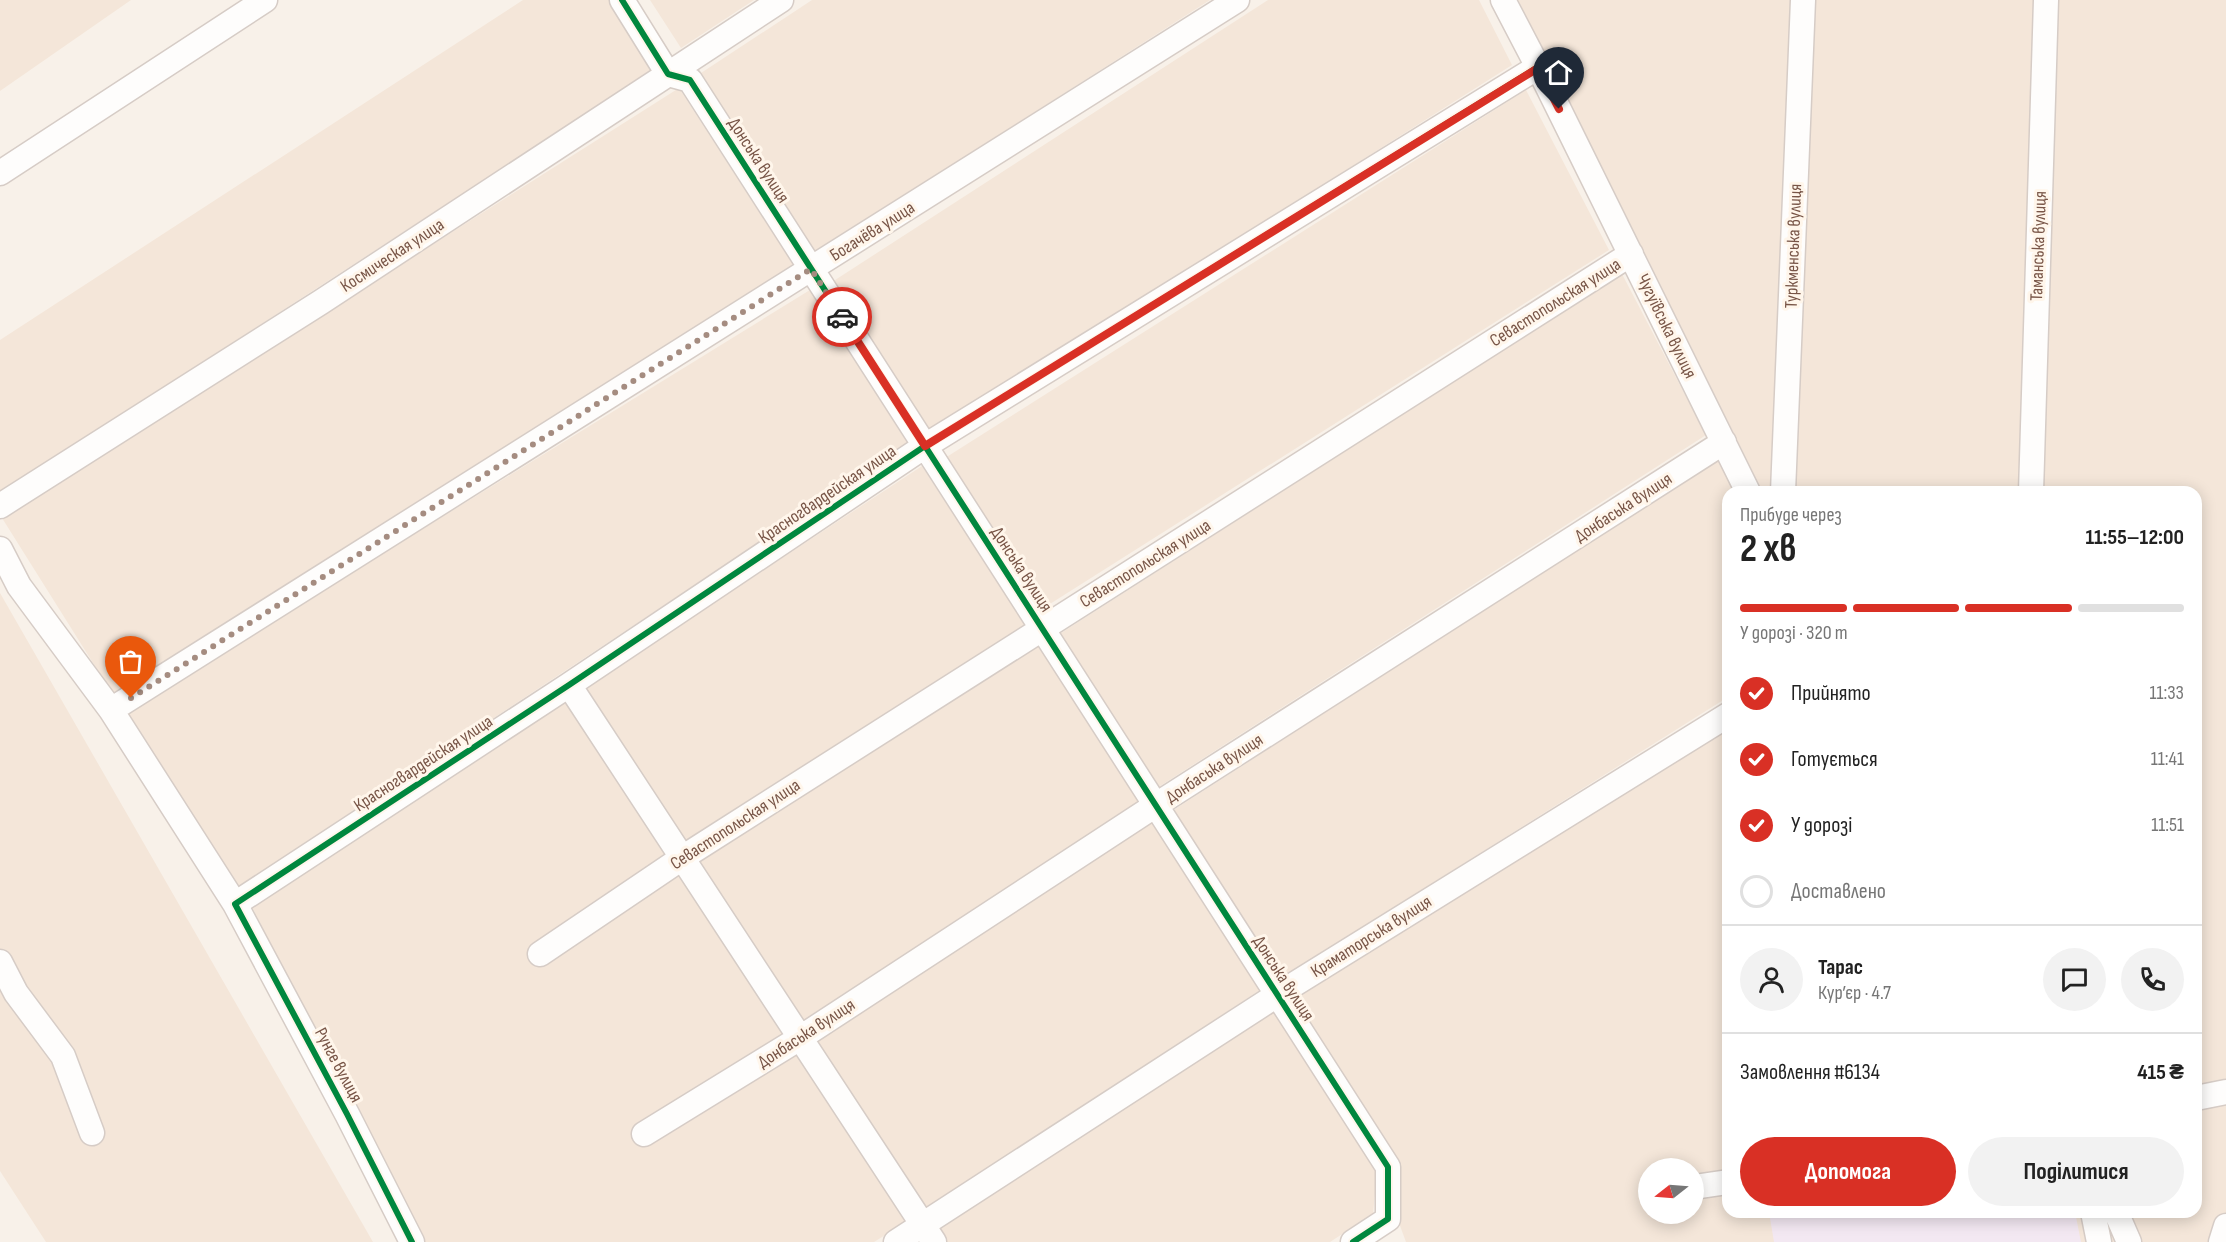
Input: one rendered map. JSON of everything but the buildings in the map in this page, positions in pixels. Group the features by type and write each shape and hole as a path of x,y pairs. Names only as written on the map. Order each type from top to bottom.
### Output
{"street":[{"path":"0,173 265,0"},
{"path":"622,0 668,74"},
{"name":"Космическая улица","path":"0,506 321,302 782,0"},
{"name":"Богачёва улица","path":"111,710 1237,0"},
{"name":"Чугуївська вулиця","path":"1503,0 1745,486"},
{"name":"Туркменська вулиця","path":"1783,486 1803,0"},
{"name":"Таманська вулиця","path":"2031,486 2046,0"},
{"name":"Красногвардейская улица","path":"235,904 925,446 1538,68"},
{"name":"Донська вулиця","path":"668,74 690,80 1388,1167 1388,1219 1353,1242"},
{"name":"Севастопольская улица","path":"540,954 682,858 1631,254"},
{"name":"Донбаська вулиця","path":"644,1134 800,1038 1156,805 1724,442"},
{"name":"Рунге вулиця","path":"0,549 20,586 111,710 235,904 347,1113 412,1242"},
{"path":"568,685 928,1234"},
{"name":"Краматорська вулиця","path":"896,1242 928,1234 1277,994 1722,719"},
{"path":"0,962 16,993 63,1056 92,1133"},
{"path":"2202,1097 2226,1092"},
{"path":"1704,1186 1722,1183"},
{"path":"2094,1218 2099,1242"},
{"path":"2119,1218 2129,1242"},
{"path":"2222,1242 2226,1226"}],"shaded area":[{"path":"0,0 131,0 0,91"},
{"path":"523,0 610,0 654,70 0,493 0,340"},
{"path":"650,0 754,0 681,48"},
{"path":"812,0 1210,0 813,254 698,75"},
{"path":"1268,0 1479,0 1512,65 929,434 832,282"},
{"path":"1518,0 2226,0 2226,1242 1406,1242 1399,1223 1399,1163 1291,996 1722,729 1722,1218 2202,1218 2202,486 1760,486"},
{"path":"679,88 794,266 115,698 2,518"},
{"path":"1526,90 1609,250 1042,609 945,458"},
{"path":"1622,274 1706,435 1157,788 1058,635"},
{"path":"810,290 908,444 238,887 126,712"},
{"path":"1719,460 1733,486 1722,486 1722,701 1280,979 1172,811"},
{"path":"922,466 1025,625 687,844 586,687"},
{"path":"0,593 373,1242 46,1242 0,1171"},
{"path":"1037,644 1139,803 804,1023 697,859"},
{"path":"567,697 906,1222 874,1242 423,1242 252,907"},
{"path":"1151,821 1260,990 925,1210 815,1040"},
{"path":"1272,1010 1377,1172 1373,1214 1330,1242 946,1242 937,1229"},
{"path":"1770,1218 2076,1218 2081,1242 1774,1242"}],"cycle path":[{"path":"622,0 668,74 690,80 1388,1167 1388,1219 1353,1242"},
{"path":"412,1242 235,904 569,685 925,446 1538,67"}],"way so far":[{"path":"131,698 811,269 842,317"}],"route":[{"path":"842,317 925,446 1538,68 1559,109"}]}
